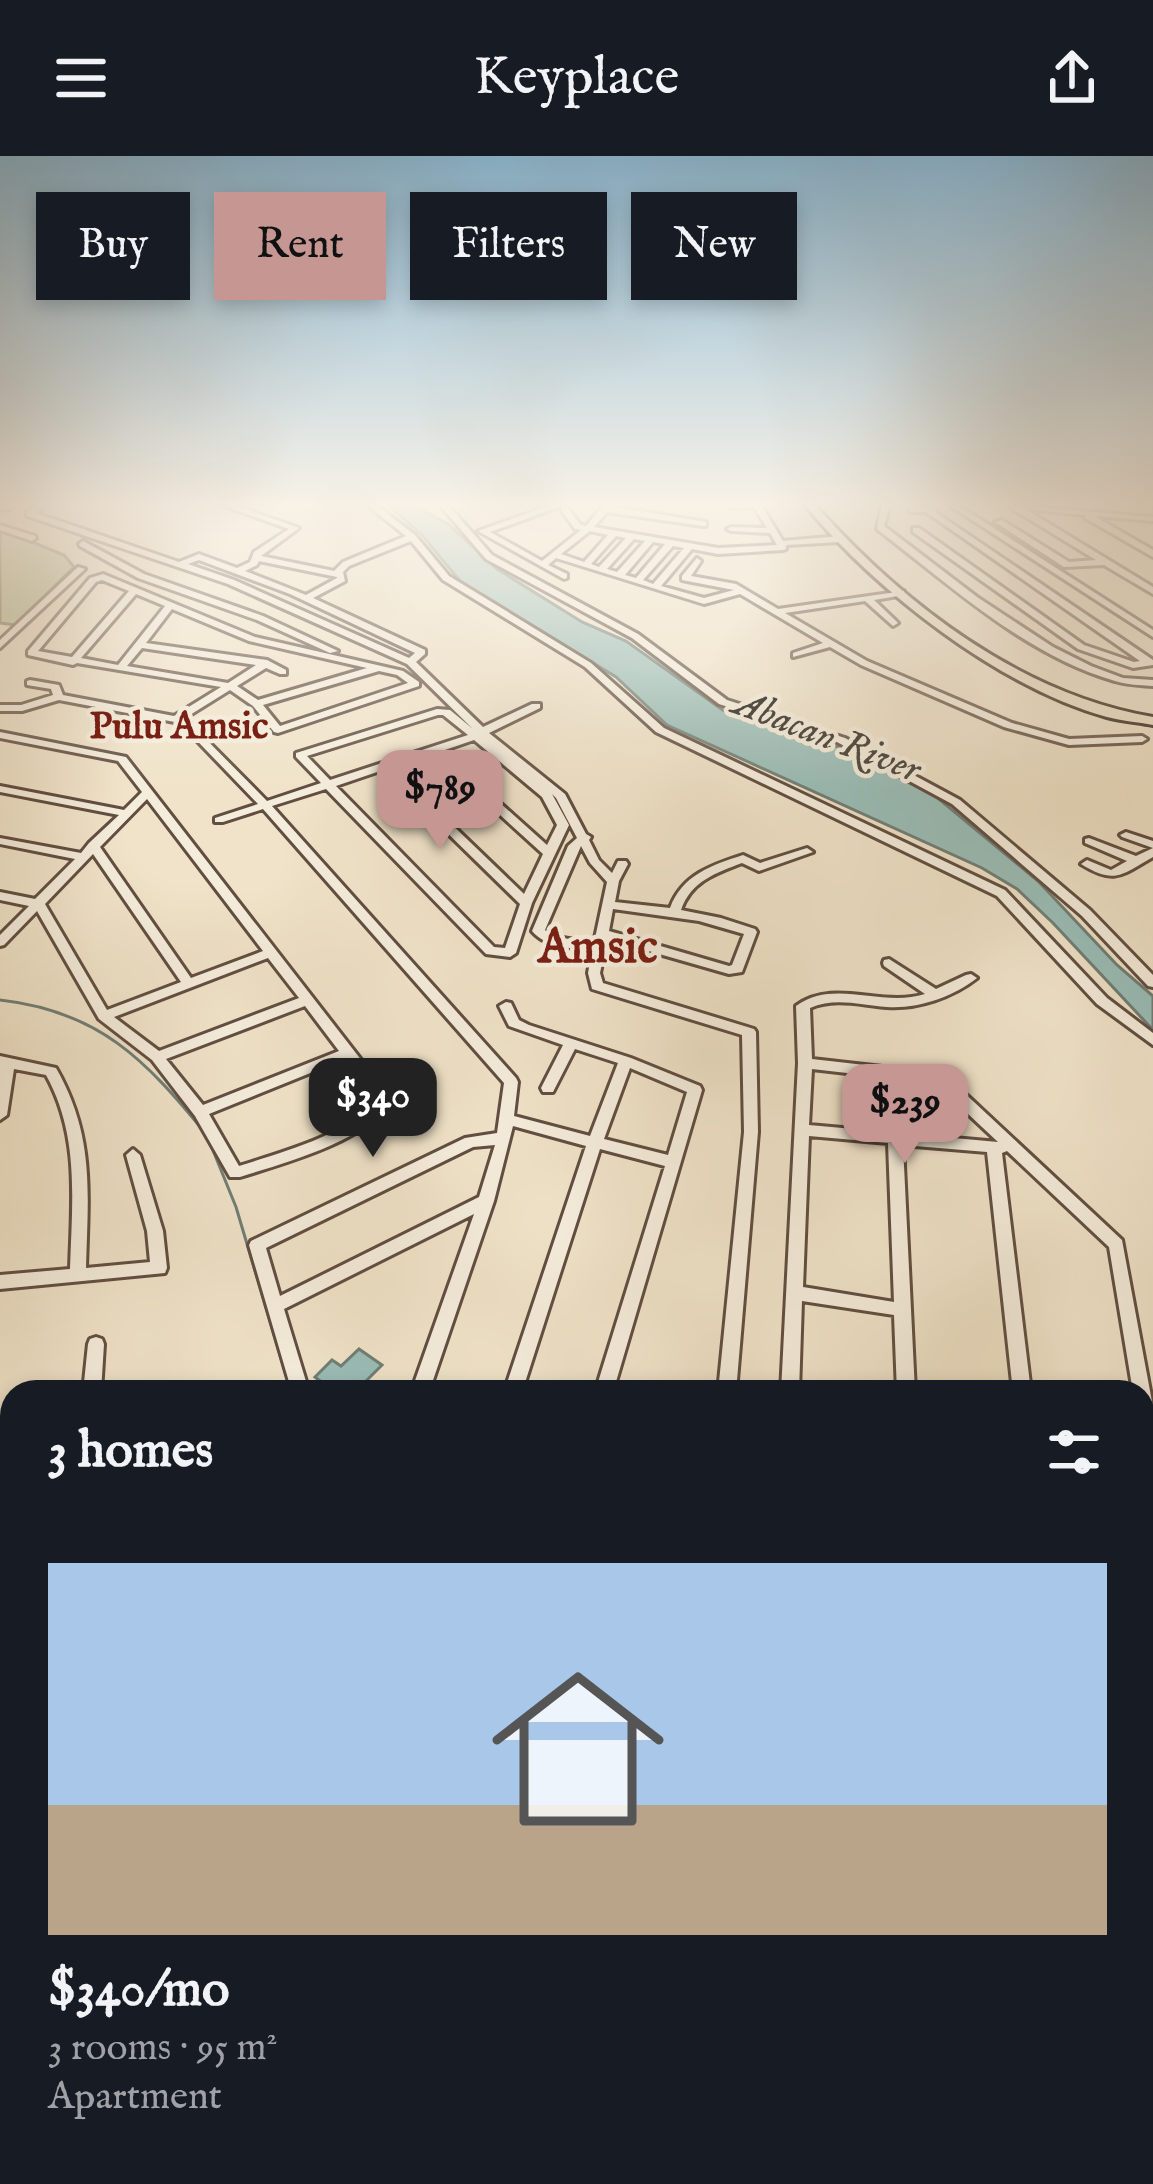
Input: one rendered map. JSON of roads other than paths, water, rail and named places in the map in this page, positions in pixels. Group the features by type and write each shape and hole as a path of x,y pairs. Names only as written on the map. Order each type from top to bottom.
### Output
{"main road":[{"path":"912,600 1028,680 1129,721 1153,722"}],"street":[{"path":"0,645 47,600"},
{"path":"77,600 30,650 73,662 231,686 257,704 278,730 415,684 406,676 291,649 158,600"},
{"path":"73,662 126,600"},
{"path":"207,600 350,658 414,668"},
{"path":"275,600 414,668 480,734 547,795 559,813 563,833 526,902 510,953 490,950 300,755 446,712 480,734 561,796 594,861 614,880"},
{"path":"310,600 422,652 414,668"},
{"path":"481,600 588,665 660,730 1001,893 1102,1000 1153,1040"},
{"path":"567,600 634,636 723,702 842,740 956,802 1086,914 1153,982"},
{"path":"757,600 830,644 1008,725 1051,739 1147,742"},
{"path":"756,619 777,610 863,600"},
{"path":"869,600 893,623"},
{"path":"981,600 1066,661 1121,682 1153,683"},
{"path":"1018,600 1081,647 1133,665 1151,663"},
{"path":"1060,600 1151,663"},
{"path":"1099,600 1153,634"},
{"path":"253,616 281,602"},
{"path":"120,669 171,605"},
{"path":"348,617 365,609"},
{"path":"184,651 211,622"},
{"path":"0,630 15,628"},
{"path":"796,655 830,644"},
{"path":"141,645 266,664 283,672"},
{"path":"178,718 291,649"},
{"path":"257,704 376,668"},
{"path":"30,683 55,687 59,698"},
{"path":"0,706 31,706 59,698 178,718 263,803 507,1078 512,1087 504,1138 424,1380"},
{"path":"219,820 480,734 536,706"},
{"path":"1129,721 1147,742"},
{"path":"0,739 130,768 385,1101 377,1115 358,1124 235,1172 200,1112 157,1057 104,1016 39,904 0,896"},
{"path":"435,750 549,853"},
{"path":"386,766 526,902"},
{"path":"0,790 124,813"},
{"path":"0,942 148,792"},
{"path":"1126,835 1149,854"},
{"path":"585,837 574,846 538,931 546,939 602,941 737,969 751,932 675,911 609,905"},
{"path":"0,841 82,857"},
{"path":"1089,842 1149,854"},
{"path":"93,844 187,981"},
{"path":"675,911 679,894 692,880 743,859 759,867 807,852"},
{"path":"1087,863 1108,874 1149,854"},
{"path":"622,864 614,880 594,973 597,986 749,1032 751,1132 729,1380"},
{"path":"104,1016 272,952"},
{"path":"889,963 934,994"},
{"path":"791,1380 805,1002 855,999 908,1004 971,978"},
{"path":"157,1057 308,1000"},
{"path":"506,1006 514,1023 695,1090 608,1380"},
{"path":"548,1088 570,1046"},
{"path":"200,1112 348,1053"},
{"path":"517,1380 626,1061"},
{"path":"0,1115 4,1062 51,1071 74,1116 80,1161 78,1274"},
{"path":"805,1063 938,1078 1003,1149 1116,1244 1140,1380"},
{"path":"508,1120 672,1162"},
{"path":"801,1130 1003,1149"},
{"path":"297,1380 257,1245 470,1142 504,1138"},
{"path":"896,1140 906,1380"},
{"path":"1003,1149 1021,1380"},
{"path":"0,1282 159,1268 155,1231 133,1155"},
{"path":"275,1306 486,1201"},
{"path":"796,1293 903,1310"},
{"path":"93,1380 96,1344"}],"water":[{"path":"490,600 546,600 626,641 724,711 851,751 933,794 1038,881 1153,996 1153,1030 1017,889 982,868 667,725 616,677"},
{"path":"359,1349 382,1365 367,1380 315,1377 332,1360 341,1366"}],"waterway":[{"path":"0,1000 66,1015 118,1043 162,1083 206,1134"},
{"path":"210,1143 236,1207 287,1380"}],"district":[{"name":"Pulu Amsic","path":"179,724"},
{"name":"Amsic","path":"598,945"}],"water label":[{"name":"Abacan River","path":"828,734"}]}
